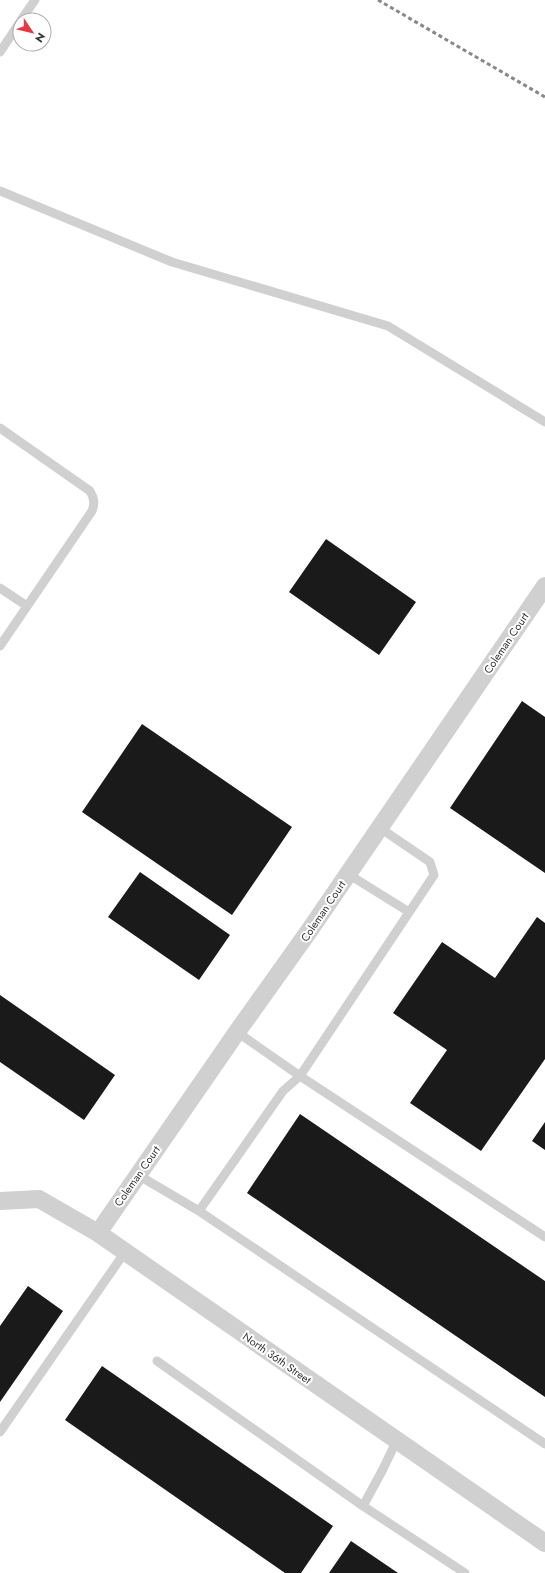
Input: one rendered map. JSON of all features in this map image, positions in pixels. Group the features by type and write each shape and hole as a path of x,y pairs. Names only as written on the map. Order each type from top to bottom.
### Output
{"street":[{"name":"Coleman Court","path":"98,1233 309,931 545,586"},
{"name":"North 36th Street","path":"0,1201 39,1199 98,1233 545,1543"}],"lane":[{"path":"27,12 35,0"},
{"path":"0,52 12,34"},
{"path":"0,191 172,262 388,326 545,422"},
{"path":"0,428 90,491 94,498 92,511 0,646"},
{"path":"0,588 27,606"},
{"path":"198,1211 283,1091 300,1076 434,875 430,862 380,828"},
{"path":"348,874 409,912"},
{"path":"237,1032 300,1076 545,1237"},
{"path":"138,1175 198,1211 545,1444"},
{"path":"0,1432 125,1252"},
{"path":"157,1361 363,1506 465,1573"},
{"path":"363,1506 397,1440"}],"building":[{"path":"326,539 416,602 379,655 289,592"},
{"path":"522,701 545,717 545,873 450,808"},
{"path":"142,724 292,827 232,915 82,812"},
{"path":"140,872 230,935 199,980 108,917"},
{"path":"537,917 545,923 545,1059 481,1151 410,1103 447,1050 393,1013 442,942 495,978"},
{"path":"0,995 115,1075 84,1120 0,1062"},
{"path":"300,1114 545,1281 545,1397 247,1193"},
{"path":"545,1122 545,1150 532,1141"},
{"path":"28,1286 63,1311 0,1402 0,1326"},
{"path":"102,1366 333,1526 301,1573 285,1573 65,1420"},
{"path":"351,1541 398,1573 329,1573"}],"railway":[{"path":"378,0 545,97"}]}
